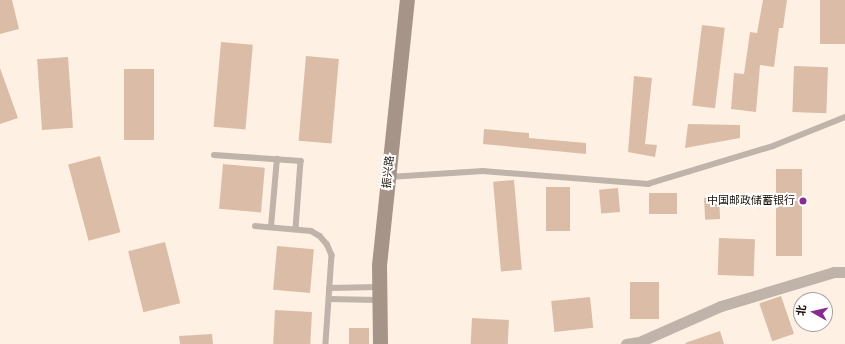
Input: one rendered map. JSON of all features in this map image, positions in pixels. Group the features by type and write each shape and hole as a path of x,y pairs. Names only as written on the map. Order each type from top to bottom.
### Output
{"street":[{"name":"振兴路","path":"380,344 379,294 407,0"},
{"path":"626,344 639,342 721,306 834,272 845,272"}],"lane":[{"path":"389,177 483,171 648,184 774,146 845,118"},
{"path":"214,155 301,161 296,229"},
{"path":"271,227 277,159"},
{"path":"254,226 296,229 316,233 327,244 332,255 326,344"},
{"path":"329,288 379,294"},
{"path":"329,299 379,294"}],"building":[{"path":"0,0 12,0 19,29 0,34"},
{"path":"763,0 787,0 783,28 779,28 774,67 760,65 756,112 731,109 734,73 744,74 750,32 757,33"},
{"path":"820,0 845,0 845,44 820,44"},
{"path":"702,25 725,28 715,108 692,105"},
{"path":"221,42 253,45 245,129 214,127"},
{"path":"306,56 339,59 331,144 299,141"},
{"path":"68,57 73,128 42,130 37,59"},
{"path":"794,66 828,67 826,113 792,112"},
{"path":"0,68 18,118 0,124"},
{"path":"124,69 154,69 154,140 124,140"},
{"path":"634,76 652,78 645,144 657,145 655,157 628,152"},
{"path":"688,124 740,125 740,138 685,148"},
{"path":"484,129 529,133 529,138 586,143 586,154 483,144"},
{"path":"100,156 120,232 89,241 68,165"},
{"path":"223,164 265,168 261,212 219,209"},
{"path":"776,169 802,169 802,256 776,256"},
{"path":"514,180 522,270 501,271 493,182"},
{"path":"546,187 570,187 570,231 546,231"},
{"path":"618,188 620,212 601,214 599,190"},
{"path":"649,193 677,193 677,214 649,214"},
{"path":"719,197 720,219 705,220 704,198"},
{"path":"719,238 755,239 754,276 718,275"},
{"path":"165,242 180,303 143,312 128,251"},
{"path":"277,246 314,249 310,293 273,290"},
{"path":"630,282 659,282 659,319 630,319"},
{"path":"781,296 794,334 772,341 759,303"},
{"path":"590,297 593,328 554,332 551,301"},
{"path":"275,310 312,312 310,344 273,344"},
{"path":"472,318 509,320 508,344 471,344"},
{"path":"349,328 369,328 369,344 349,344"},
{"path":"720,331 724,344 685,343"},
{"path":"212,334 213,344 180,344 179,336"}],"place":[{"name":"中国邮政储蓄银行","path":"803,201"}]}
